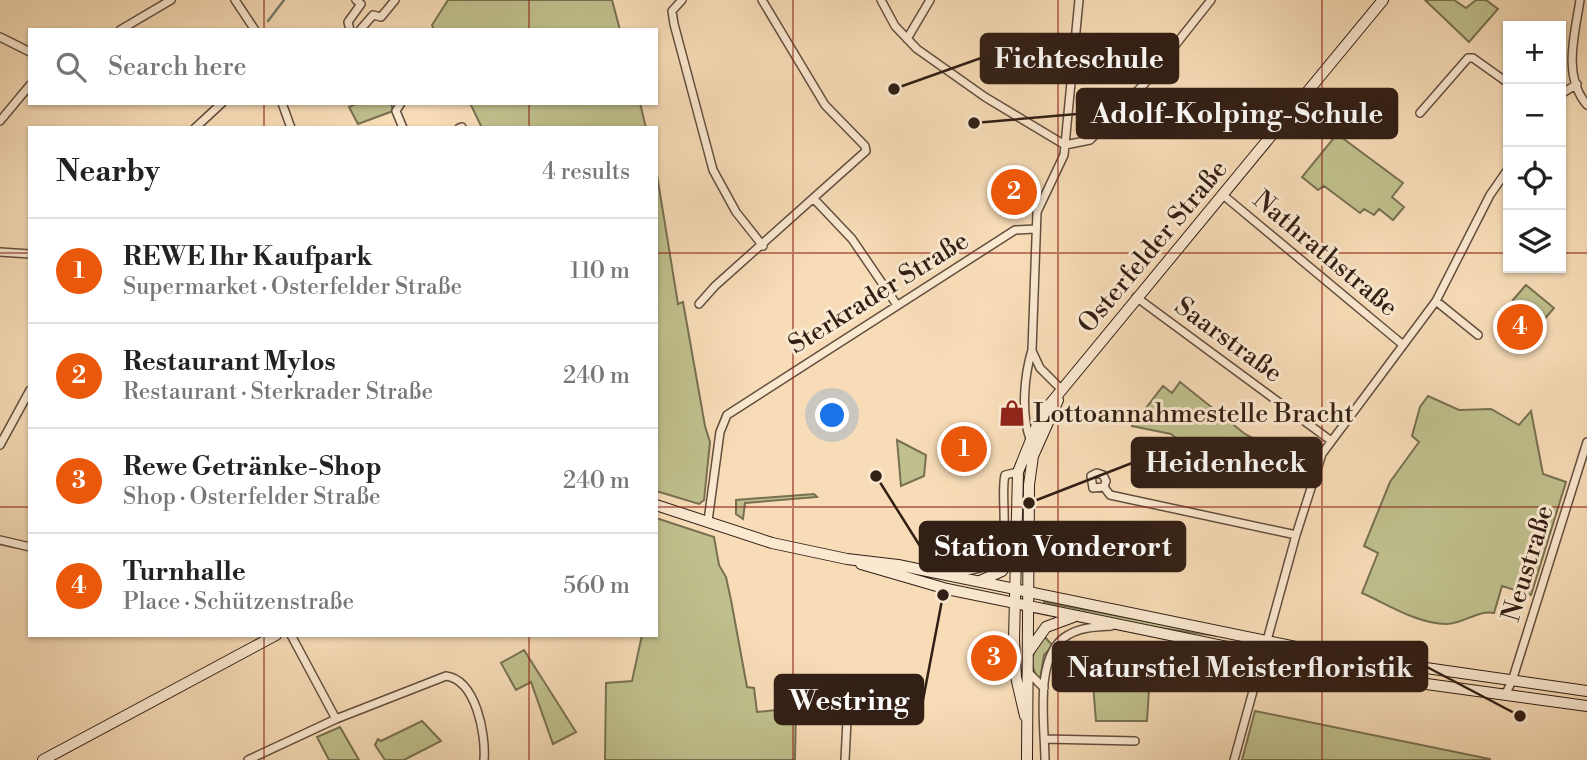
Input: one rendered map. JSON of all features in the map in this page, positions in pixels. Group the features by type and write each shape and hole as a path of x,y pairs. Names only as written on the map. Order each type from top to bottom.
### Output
{"main road":[{"name":"Osterfelder Straße","path":"1025,716 1015,664 1018,472 1041,415 1383,0"},
{"name":"Osterfelder Straße","path":"1027,760 1025,716 1029,673 1029,485 1032,466 1061,389"},
{"path":"658,506 772,543 848,559 898,565 980,581 1371,662 1587,691"},
{"path":"980,581 1002,571 1017,548"},
{"path":"848,559 894,576 1027,606 1368,676 1587,706"},
{"path":"1027,654 1046,627 1078,616"},
{"path":"43,760 272,637"}],"street":[{"path":"123,28 171,0"},
{"path":"350,28 348,22 358,2 373,15 381,17 395,0"},
{"path":"682,0 672,11 674,24 713,170 736,212 763,246"},
{"path":"699,304 715,286 815,200 867,148 825,105 762,0"},
{"path":"881,0 895,26 907,40 985,97 1065,145 1090,140 1146,82 1211,0"},
{"path":"907,40 930,0"},
{"path":"1030,439 1026,427 1027,366 1032,350 1035,229 1042,196 1062,163 1079,0"},
{"path":"1580,0 1571,60 1577,84 1587,105"},
{"path":"241,2 254,28"},
{"path":"362,28 373,15"},
{"path":"0,37 28,50"},
{"path":"1420,113 1468,58 1472,57 1503,79"},
{"path":"1566,91 1577,84"},
{"path":"0,121 28,87"},
{"path":"197,126 220,105"},
{"path":"283,105 290,126"},
{"path":"400,105 396,111 401,126"},
{"path":"1234,760 1296,535 1322,454 1436,301 1490,195 1503,176"},
{"name":"Nathrathstraße","path":"1223,195 1402,344"},
{"path":"815,200 852,239 897,305"},
{"name":"Sterkrader Straße","path":"704,520 720,432 727,415 1016,230 1035,229"},
{"path":"0,252 28,254"},
{"name":"Saarstraße","path":"1136,298 1330,440"},
{"path":"1436,301 1478,335"},
{"path":"1032,350 1040,368 1061,389"},
{"path":"0,445 28,394"},
{"name":"Neustraße","path":"1505,695 1512,681 1587,442"},
{"name":"Osterfelder Straße","path":"948,575 989,564 997,556 1003,536 1003,483 1007,473 1018,472"},
{"path":"1104,487 1110,495 1296,535"},
{"path":"0,540 28,547"},
{"path":"1045,760 1046,666 1062,639 1084,629 1116,625"},
{"path":"292,637 336,719"},
{"path":"1029,673 1044,688"},
{"path":"248,760 336,719 437,678 455,677 467,687 474,705 484,760"},
{"path":"845,760 848,700 894,698 898,681"},
{"path":"1045,739 1135,741"}],"green space":[{"path":"448,0 612,0 619,28 433,28 432,25"},
{"path":"1425,0 1454,0 1466,8 1476,0 1486,0 1498,9 1469,42"},
{"path":"392,105 393,111 358,124 349,107"},
{"path":"471,105 640,105 646,126 481,126"},
{"path":"1337,134 1403,183 1392,197 1404,207 1393,220 1379,209 1374,215 1364,209 1360,213 1324,186 1318,190 1302,177"},
{"path":"658,181 678,304 683,302 710,442 704,500 699,504 658,492"},
{"path":"1526,285 1554,308 1541,323 1513,300"},
{"path":"1180,382 1245,434 1262,443 1249,477 1213,468 1171,434 1132,426 1163,386 1172,393"},
{"path":"1428,396 1459,410 1491,409 1519,425 1531,411 1543,474 1566,482 1531,595 1502,586 1494,613 1481,613 1446,624 1425,621 1403,613 1362,593 1378,553 1364,546 1390,482 1419,442 1412,436 1420,407"},
{"path":"897,440 926,455 924,476 901,486"},
{"path":"814,494 817,497 745,503 743,519 736,514 736,500"},
{"path":"658,519 714,537 719,565 726,577 747,687 754,688 757,712 796,708 795,760 605,760 606,683 632,681 642,637 658,637"},
{"path":"1044,602 1241,639 1158,628 1044,605"},
{"path":"1043,635 1053,646 1044,655 1040,680 1033,669 1032,658"},
{"path":"524,650 576,732 553,744 531,682 516,690 501,663"},
{"path":"1108,682 1149,690 1147,721 1096,721 1093,684"},
{"path":"1255,711 1490,759 1490,760 1242,760"},
{"path":"422,721 441,741 404,760 385,760 375,745 378,739 381,741"},
{"path":"340,727 359,760 329,760 317,737"}],"waterway":[{"path":"268,21 284,0"}],"place":[{"name":"Fichteschule","path":"894,89"},
{"name":"Adolf-Kolping-Schule","path":"974,123"},
{"name":"Restaurant Mylos","path":"1014,192"},
{"name":"Turnhalle","path":"1520,327"},
{"name":"Lottoannahmestelle Bracht","path":"1012,413"},
{"name":"REWE Ihr Kaufpark","path":"964,449"},
{"name":"Station Vonderort","path":"876,476"},
{"name":"Heidenheck","path":"1029,503"},
{"name":"Westring","path":"943,595"},
{"name":"Rewe Getränke-Shop","path":"994,658"},
{"name":"Naturstiel Meisterfloristik","path":"1520,716"}]}
